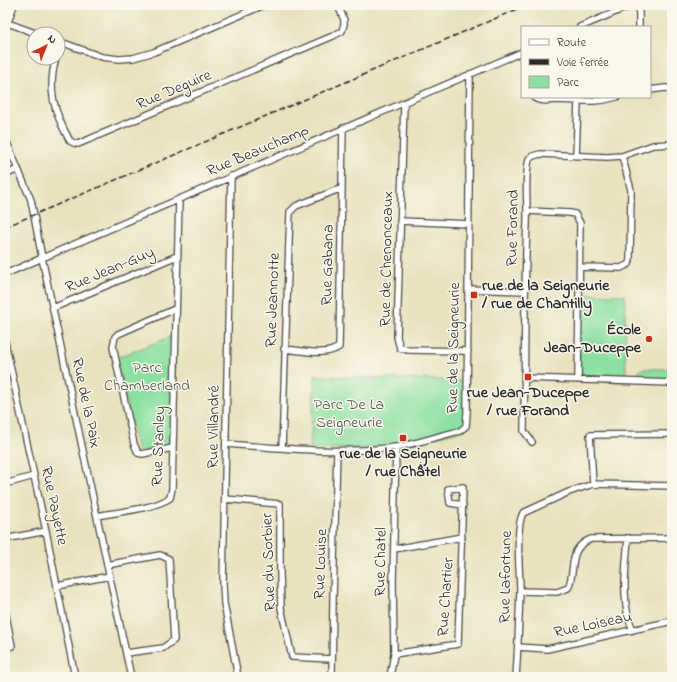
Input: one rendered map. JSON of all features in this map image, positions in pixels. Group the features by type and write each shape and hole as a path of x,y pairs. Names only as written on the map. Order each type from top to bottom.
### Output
{"street":[{"path":"5,30 6,23 14,5"},
{"path":"66,44 102,57 119,59 133,58 147,55 264,5"},
{"name":"Rue Deguire","path":"54,66 51,91 55,108 70,141 78,144 333,36 342,31 344,24 338,5"},
{"path":"588,25 632,5"},
{"path":"639,5 639,26"},
{"path":"6,23 26,30"},
{"name":"Rue Beauchamp","path":"5,274 521,52"},
{"name":"Rue de la Seigneurie","path":"226,444 337,451 368,450 396,447 460,431 466,426 470,74"},
{"path":"651,90 665,88 672,89"},
{"path":"535,98 541,101 589,102 614,98"},
{"path":"576,156 578,101"},
{"name":"Rue de Chenonceaux","path":"404,103 397,337 400,348 408,350 468,351"},
{"name":"Rue Gabana","path":"284,349 324,352 334,350 339,347 343,128"},
{"name":"Rue de la Paix","path":"5,138 31,200 131,677"},
{"name":"Rue Forand","path":"532,442 524,431 524,291 529,159 540,154 607,157 622,156 644,147 672,144"},
{"path":"580,267 621,268 629,264 631,190 622,156"},
{"path":"5,175 18,169"},
{"name":"Rue Villandré","path":"232,176 224,599 238,677"},
{"name":"Rue Jeannotte","path":"282,448 284,349 290,212 296,206 342,188"},
{"name":"Rue Stanley","path":"97,516 137,509 164,502 170,498 172,489 175,309 179,199"},
{"path":"528,211 565,212 575,214 580,223 578,380"},
{"path":"400,221 469,224"},
{"name":"Rue Jean-Guy","path":"53,308 177,256"},
{"path":"468,289 524,291"},
{"path":"173,448 142,454 138,452 134,444 113,347 114,337 118,334 175,309"},
{"name":"Rue Payette","path":"5,342 46,530 75,677"},
{"path":"525,378 672,383"},
{"path":"593,484 590,435 672,434"},
{"name":"Rue Chatel","path":"390,677 394,654 396,447"},
{"name":"Rue Louise","path":"332,677 337,451"},
{"path":"5,484 34,476"},
{"name":"Rue Lafortune","path":"516,677 520,591 519,533 523,513 568,492 593,484 672,486"},
{"name":"Rue du Sorbier","path":"225,498 280,504 280,573 282,608 292,656 332,659"},
{"path":"394,549 462,537 463,505"},
{"path":"5,539 46,530"},
{"name":"Rue Chartier","path":"394,654 458,644 462,537"},
{"path":"628,538 625,571 625,602 629,622 633,630"},
{"path":"520,591 557,592 568,588 572,580 574,552 584,542 591,539 672,538"},
{"path":"107,565 160,555 168,559 174,640 163,648 126,653"},
{"path":"57,586 110,576"},
{"path":"5,611 12,646 5,647"},
{"name":"Rue Loiseau","path":"518,647 547,648 672,621"}],"green space":[{"path":"580,294 625,295 626,382 578,380"},
{"name":"Parc Chamberland","path":"175,335 173,448 138,452 116,358"},
{"path":"643,369 672,369 672,380 641,379 638,374 639,371"},
{"name":"Parc De La Seigneurie","path":"315,376 467,381 467,414 463,430 389,448 310,449"}],"railway":[{"path":"5,227 527,5"}],"place":[{"name":"rue de la Seigneurie / rue de Chantilly","path":"474,295"},
{"name":"École Jean-Duceppe","path":"649,339"},
{"name":"rue Jean-Duceppe / rue Forand","path":"528,377"},
{"name":"rue de la Seigneurie / rue Châtel","path":"403,438"}]}
